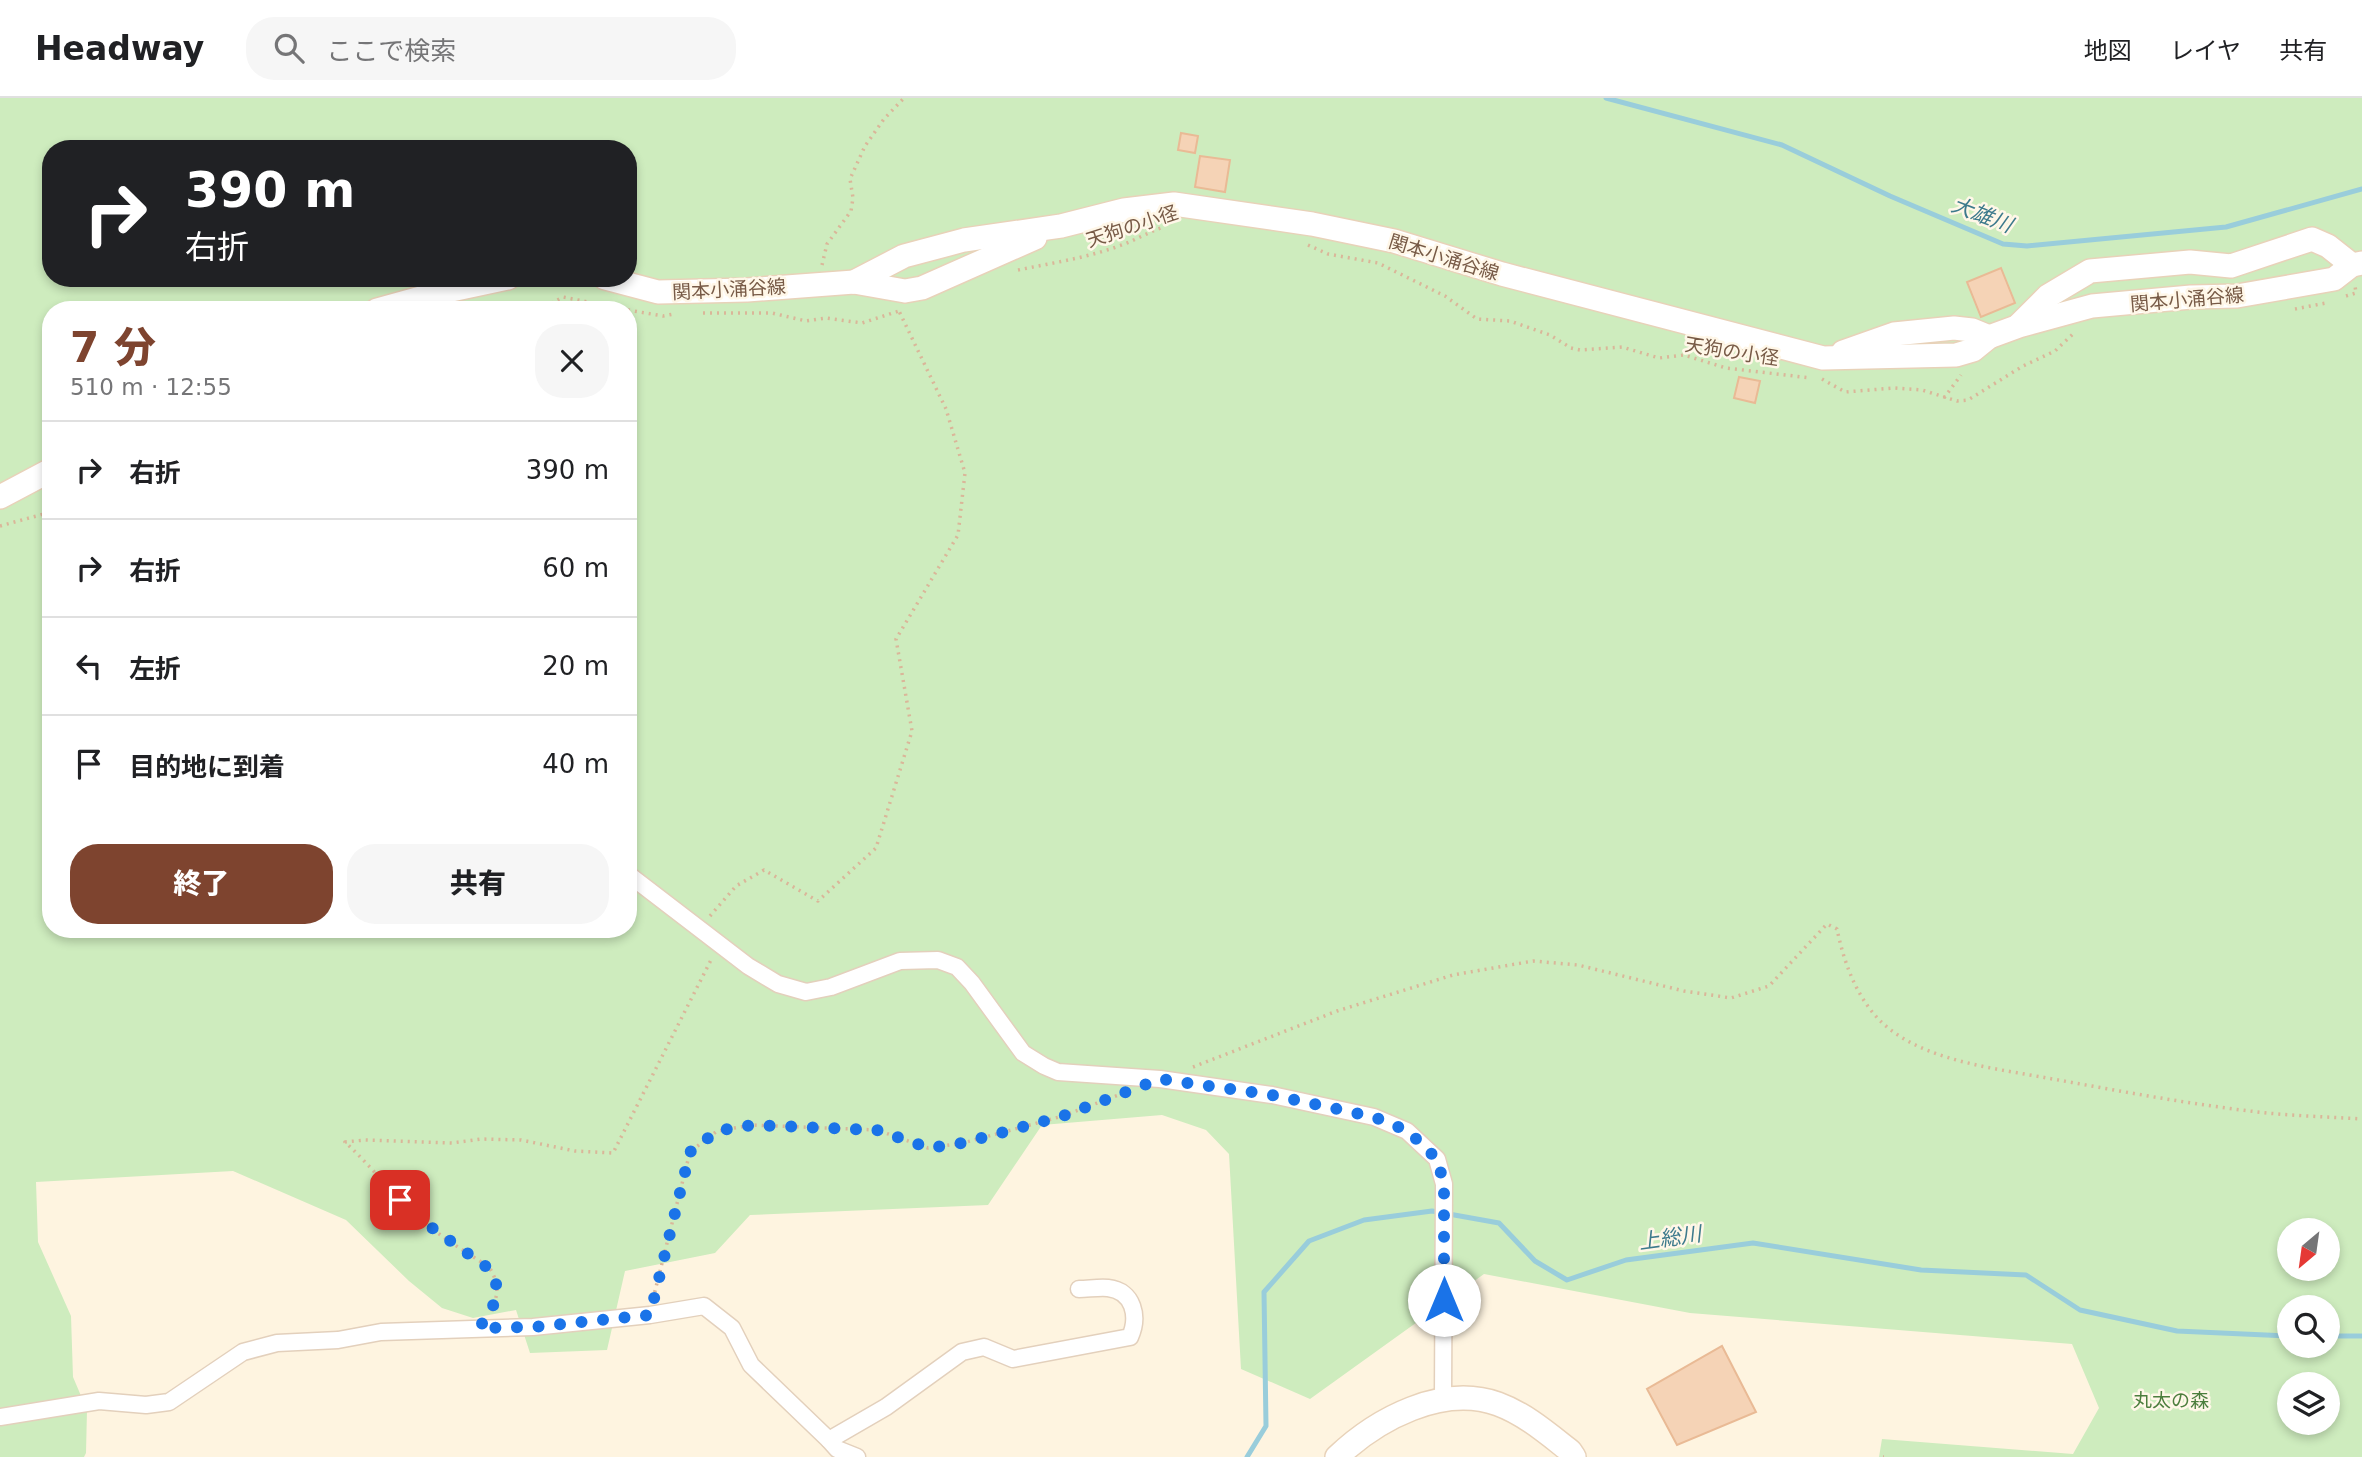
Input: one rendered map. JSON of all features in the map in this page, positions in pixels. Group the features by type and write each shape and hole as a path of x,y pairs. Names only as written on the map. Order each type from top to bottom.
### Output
{"main road":[{"name":"関本小涌谷線","path":"854,282 904,256 964,240 1061,226 1124,209 1174,204 1312,224 1394,241 1502,275 1823,358 1956,355 1972,350 1989,337 2019,326 2092,306 2237,296 2334,279 2357,264 2312,239 2231,266 2190,262 2090,271 2048,296 2019,326"},
{"name":"関本小涌谷線","path":"637,287 658,292 747,290 854,282 905,291 922,288 1061,226"},
{"path":"410,301 466,287"},
{"path":"0,497 42,476"},
{"path":"1337,1457 1355,1440 1396,1415 1443,1400 1480,1400 1499,1405 1534,1422 1574,1457"}],"street":[{"path":"637,881 719,944 778,984 806,992 831,987 900,961 937,960 957,967 972,983 1023,1053 1058,1072 1160,1079 1272,1095 1374,1117 1408,1131 1437,1159 1444,1184 1443,1400"},
{"path":"829,1440 886,1407 962,1352 984,1347 1013,1359 1130,1337 1136,1324 1134,1310 1126,1296 1111,1288 1079,1289"},
{"path":"0,1417 99,1401 146,1405 169,1402 243,1352 277,1343 338,1340 381,1332 533,1327 650,1315 704,1306 732,1328 751,1365 837,1449 857,1457"}],"path":[{"path":"817,284 827,244 851,211 853,198 850,179 860,156 884,119 904,98"},
{"name":"天狗の小径","path":"1016,270 1075,259 1121,246 1145,233 1175,223"},
{"name":"天狗の小径","path":"1299,241 1328,254 1378,263 1445,296 1477,319 1510,321 1550,335 1571,348 1580,350 1622,347 1659,358 1684,355 1726,368 1825,380 1845,392 1913,389 1956,401 1968,400 2054,351 2074,333 2081,322"},
{"path":"2345,296 2356,293 2357,264"},
{"path":"700,927 736,886 764,870 817,901 876,848 912,731 896,639 958,535 965,473 946,409 887,289"},
{"path":"556,301 563,297 583,301"},
{"path":"2284,310 2334,300"},
{"path":"703,313 772,313 806,321 826,318 862,323 899,311"},
{"path":"637,312 663,316 676,313"},
{"path":"0,526 42,514"},
{"path":"1160,1079 1337,1011 1453,975 1533,961 1578,965 1684,991 1731,998 1769,986 1827,924 1837,929 1843,958 1864,1002 1894,1032 1930,1052 1994,1068 2162,1099 2268,1113 2362,1119"},
{"path":"479,1328 492,1308 498,1292 496,1278 488,1268 424,1222 345,1142 365,1140 452,1143 481,1139 521,1140 575,1151 613,1153 719,944"},
{"path":"650,1315 690,1152 717,1131 752,1125 877,1130 929,1148 963,1143 1063,1116 1124,1093"}],"green space":[{"name":"丸太の森","path":"0,98 2362,98 2362,1457 1879,1457 1882,1439 2073,1454 2099,1408 2072,1344 1690,1313 1484,1274 1310,1399 1241,1369 1229,1154 1206,1130 1162,1115 1042,1125 988,1205 750,1215 715,1253 625,1271 607,1350 530,1353 516,1310 473,1318 442,1308 409,1281 346,1220 233,1171 36,1182 38,1242 71,1316 73,1377 87,1410 84,1457 0,1457"}],"building":[{"path":"1181,133 1198,136 1195,153 1178,150"},
{"path":"1200,156 1230,160 1225,192 1195,187"},
{"path":"2001,268 2015,303 1981,317 1967,282"},
{"path":"1739,377 1760,381 1755,403 1734,398"},
{"path":"1722,1346 1756,1412 1677,1445 1647,1389"}],"waterway":[{"name":"大雄川","path":"1606,98 1782,145 1890,196 2003,244 2027,246 2226,227 2362,189"},
{"name":"上総川","path":"1247,1457 1266,1426 1264,1292 1309,1241 1364,1220 1432,1211 1499,1223 1535,1261 1567,1280 1626,1260 1753,1243 1921,1270 2026,1275 2080,1310 2177,1331 2277,1335"},
{"name":"上総川","path":"2340,1336 2362,1336"}],"route":[{"path":"400,1200 424,1222 488,1268 496,1278 498,1292 492,1308 479,1328 533,1327 650,1315 690,1152 717,1131 752,1125 877,1130 929,1148 963,1143 1063,1116 1160,1079 1272,1095 1374,1117 1408,1131 1437,1159 1444,1184 1444,1300"}]}
